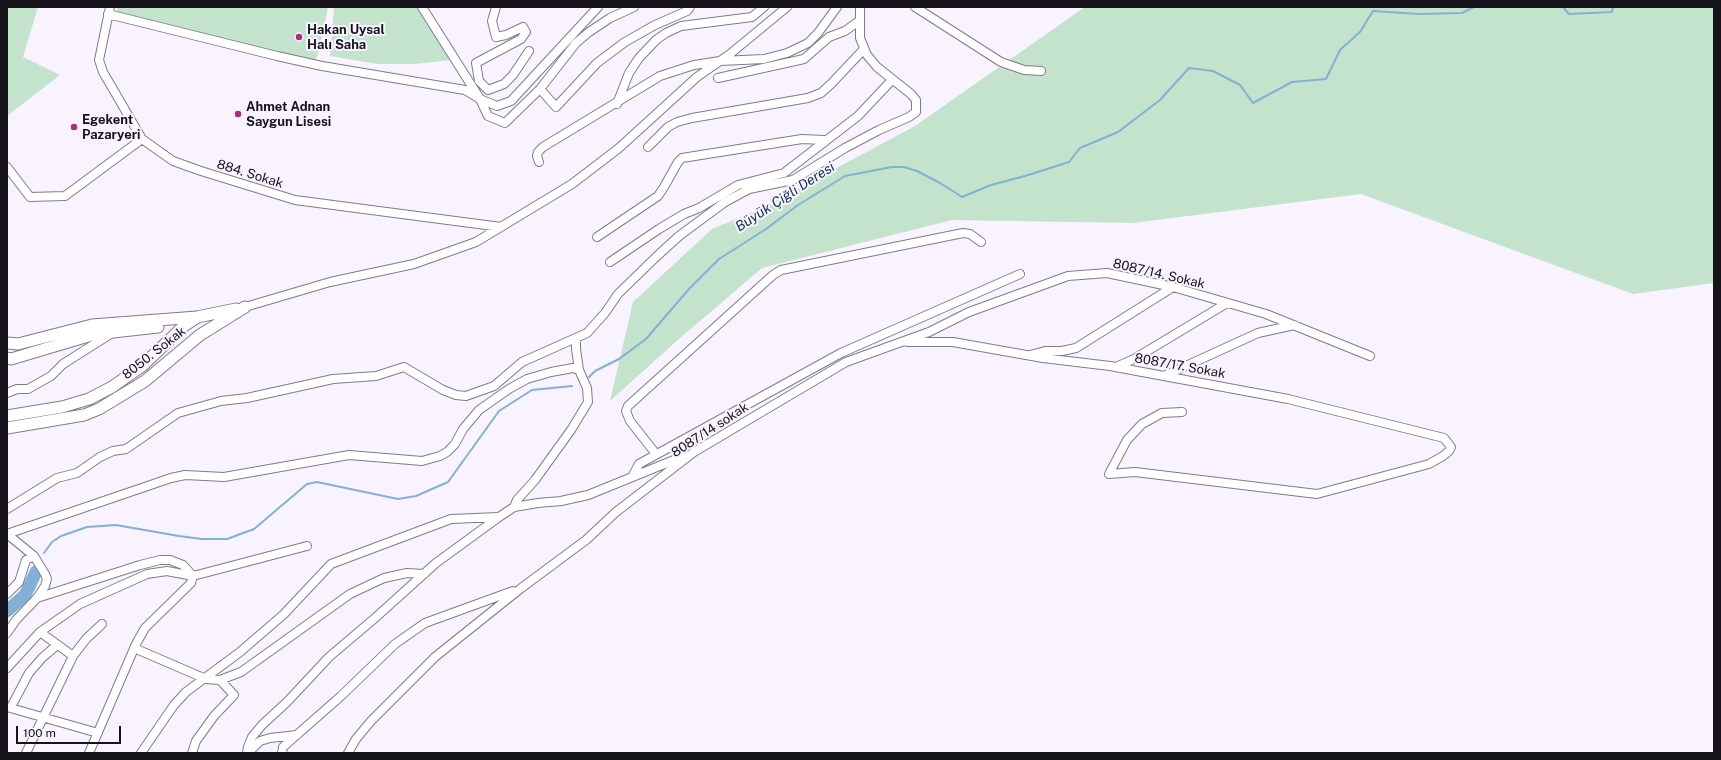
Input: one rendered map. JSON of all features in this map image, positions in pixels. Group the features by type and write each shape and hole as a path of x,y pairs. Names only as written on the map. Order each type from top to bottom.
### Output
{"street":[{"path":"422,7 480,99 488,116 505,123 540,89 576,43 610,18 634,7"},
{"path":"109,10 277,56 322,66 465,90 480,99 497,106 511,102 598,7"},
{"path":"540,89 556,107 597,64 625,42 687,11 690,7"},
{"path":"617,104 629,73 639,58 656,40 666,33 681,26 752,17 764,7"},
{"path":"7,343 18,344 92,326 198,317 245,307 330,282 414,264 476,242 572,184 619,148 697,77 720,61 787,7"},
{"path":"539,162 537,156 538,152 543,147 617,104 660,76 684,67 720,61 764,59 787,53 808,43 818,33 837,7"},
{"path":"7,509 57,478 77,472 100,457 113,451 126,449 178,413 221,401 247,398 333,379 376,376 404,367 443,390 456,395 466,396 494,386 522,362 588,333 605,313 618,294 674,241 725,202 749,189 793,180 844,148 916,112 916,100 871,60 864,49 860,38 860,7"},
{"path":"915,7 1001,62 1024,70 1041,71"},
{"path":"496,9 492,21 496,37 506,35 523,27 526,32 521,38 476,63 479,81 488,90 504,84 513,75 529,51"},
{"name":"884. Sokak","path":"109,10 99,60 112,90 142,139 173,160 201,171 295,200 501,228"},
{"path":"718,78 804,59 829,37 845,31 859,22"},
{"path":"648,147 668,127 677,122 692,118 808,98 821,93 864,49"},
{"path":"610,262 658,229 684,214 699,208 738,185 784,173 804,159 824,140 858,116 892,80"},
{"path":"7,167 30,197 65,196 142,139"},
{"path":"597,237 658,196 678,162 682,158 802,139 824,140"},
{"path":"656,454 630,421 626,411 628,406 773,275 781,270 963,233 970,234 981,242"},
{"name":"8087/14. Sokak","path":"897,343 929,332 969,312 1068,276 1107,273 1173,287 1266,314 1294,324 1370,356"},
{"path":"632,477 639,464 841,353 1020,274"},
{"path":"1029,356 1045,351 1062,351 1076,348 1173,287"},
{"path":"1116,367 1134,359 1227,303"},
{"name":"8050. Sokak","path":"7,428 84,416 99,409 145,381 200,335 245,307"},
{"path":"7,358 11,359 53,348 95,334 185,325 198,317"},
{"path":"198,317 210,328"},
{"path":"1164,376 1258,333 1294,324"},
{"path":"185,325 193,328 200,335"},
{"name":"8050. Sokak","path":"7,416 62,407 89,399 112,387 142,366 185,325"},
{"path":"7,393 17,389 28,390 51,376 63,364 112,333"},
{"path":"514,507 517,500 535,480 571,430 588,402 587,388 579,370 576,338"},
{"name":"8087/17. Sokak","path":"897,343 953,342 1029,356 1116,367 1288,399 1444,438 1451,446 1449,451 1443,456 1429,464 1317,494 1135,472 1109,474 1127,440 1142,424 1162,413 1182,412"},
{"name":"8087/14 sokak","path":"520,589 586,540 616,512 694,452 846,362 897,343"},
{"path":"7,534 171,478 185,475 224,477 349,455 422,461 440,456 447,452 455,444 463,429 479,410 509,389 527,379 551,372 573,368 579,370"},
{"path":"248,753 248,747 252,737 262,725 287,702 329,657 456,547 499,517 514,507 538,502 561,501 588,495 694,452"},
{"path":"141,753 174,705 186,692 206,679 240,652 284,614 332,564 451,519 499,517"},
{"path":"7,534 34,556 43,569 47,579 45,586 7,633"},
{"path":"7,668 40,632 80,604 146,574 167,571 193,576 307,546"},
{"path":"7,594 19,582 26,560 34,556"},
{"path":"36,598 133,567 160,560 170,560 183,565 193,576"},
{"path":"134,648 206,679 220,680 241,672 350,594 384,578 407,572 424,574"},
{"path":"89,753 134,648 146,628 191,583 193,576"},
{"path":"282,753 283,747 341,696 395,644 425,623 520,589"},
{"path":"348,753 356,739 371,721 435,657 520,589"},
{"path":"26,753 73,656 90,635 102,624"},
{"path":"40,632 73,656"},
{"path":"57,645 42,658 29,673 9,707 98,733"},
{"path":"192,753 196,741 214,716 234,694 220,680"},
{"path":"248,753 260,742 270,738 297,735"}],"green space":[{"path":"7,7 38,7 23,57 60,75 7,116"},
{"path":"118,7 328,7 318,55 315,60 152,22 117,12"},
{"path":"334,7 418,7 452,60 414,64 378,64 330,56"},
{"path":"1085,7 1714,7 1714,283 1633,294 1361,194 1133,223 952,220 762,268 680,338 610,401 633,302 712,229 764,207 915,126"}],"waterway":[{"name":"Büyük Çiğli Deresi","path":"589,377 595,371 619,359 646,339 689,289 719,259 766,229 798,205 845,176 892,167 904,167 917,171 962,197 991,185 1069,162 1080,148 1118,132 1160,100 1189,68 1213,71 1240,85 1253,103 1292,82 1326,79 1340,50 1360,32 1373,11 1419,14 1462,13 1474,7"},
{"name":"Büyük Çiğli Deresi","path":"1563,7 1569,14 1612,12 1613,7"},
{"name":"Büyük Çiğli Deresi","path":"44,553 52,542 61,536 87,527 116,525 202,539 227,539 254,529 307,484 317,482 398,499 416,496 448,482 499,411 532,390 572,386"},
{"name":"Büyük Çiğli Deresi","path":"7,611 25,595 36,572"}],"place":[{"name":"Hakan Uysal Halı Saha","path":"299,37"},
{"name":"Ahmet Adnan Saygun Lisesi","path":"238,114"},
{"name":"Egekent Pazaryeri","path":"74,127"}]}
